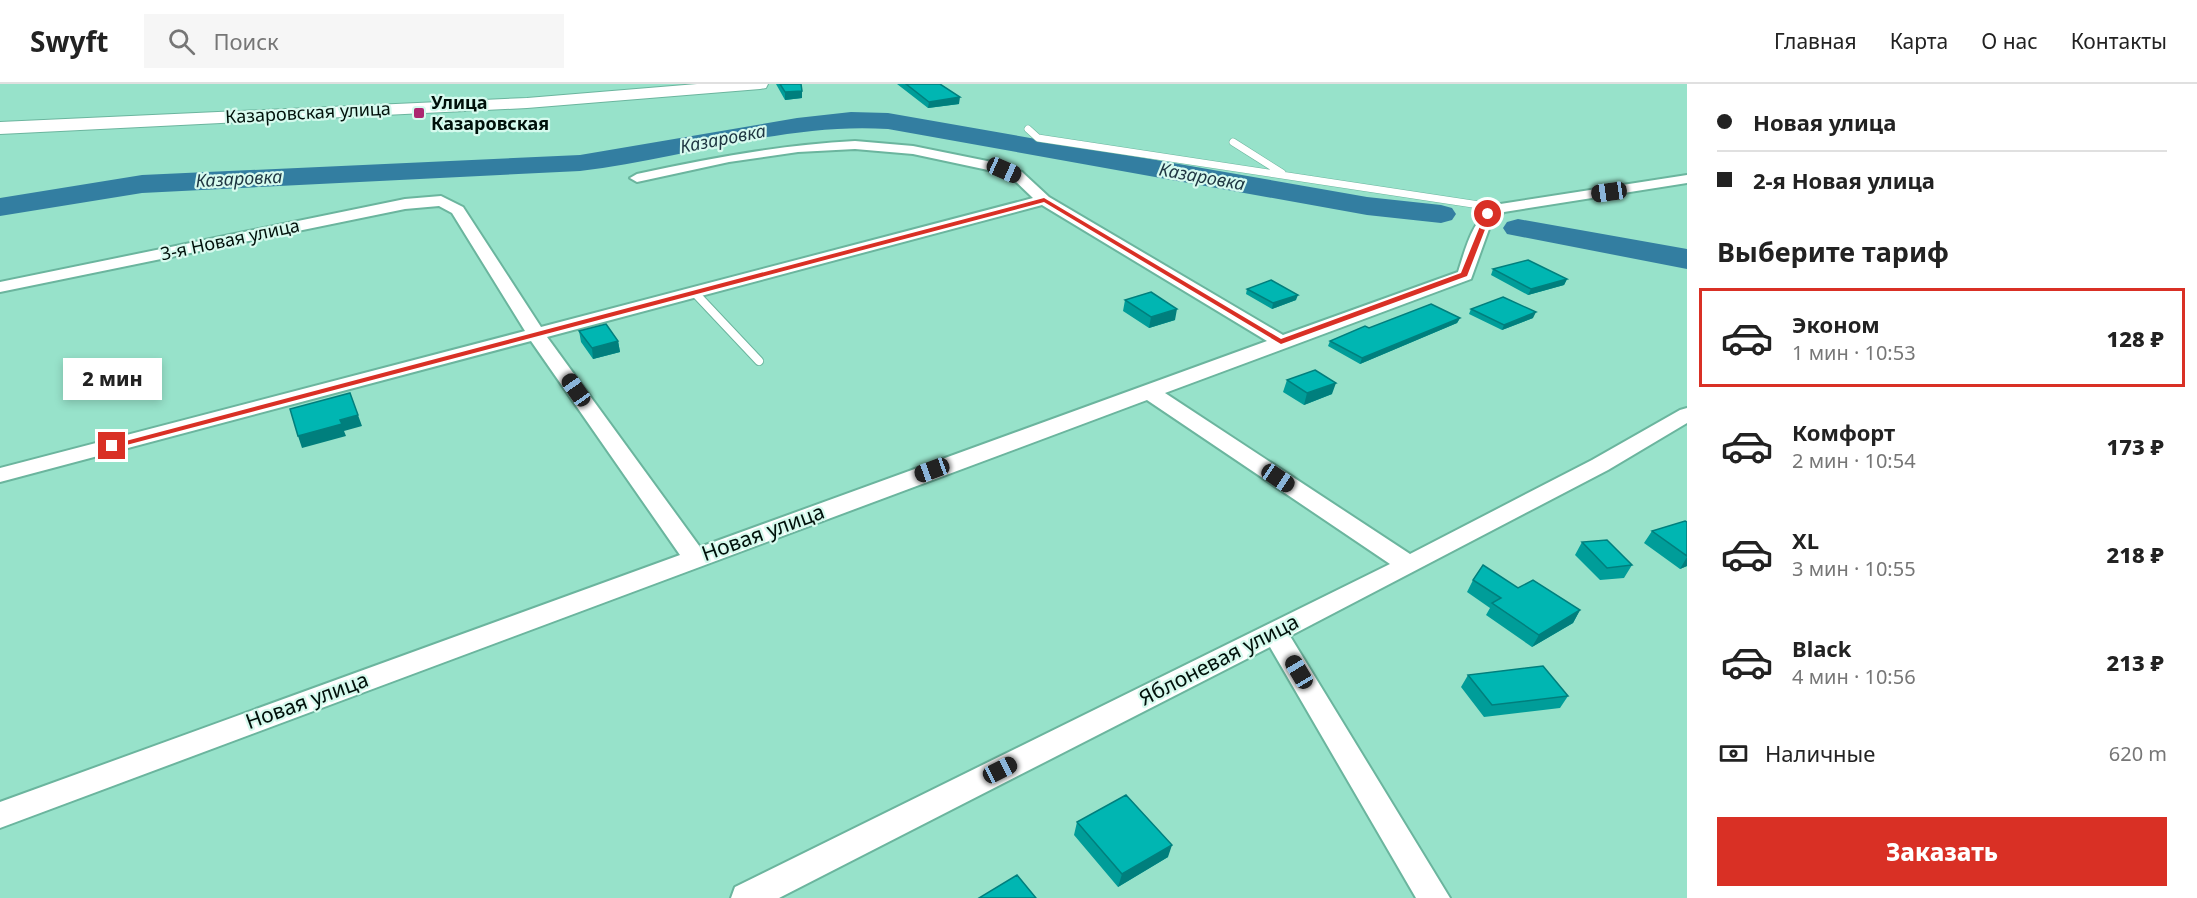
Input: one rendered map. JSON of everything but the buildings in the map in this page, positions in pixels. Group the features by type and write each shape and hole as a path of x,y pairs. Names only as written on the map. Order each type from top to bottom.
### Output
{"street":[{"name":"Казаровская улица","path":"0,128 526,102 760,84"},
{"path":"637,178 729,158 798,148 855,145 913,150 1004,170 1017,175 1044,200 1281,342"},
{"path":"1489,219 1687,179"},
{"path":"0,475 1044,200"},
{"name":"3-я Новая улица","path":"0,287 405,204 441,201 458,210 536,334"},
{"name":"Новая улица","path":"0,814 1464,274 1489,219"},
{"path":"536,334 694,558"},
{"path":"1148,391 1409,565"},
{"name":"Яблоневая улица","path":"747,898 1409,565 1600,465 1687,414"},
{"path":"1274,631 1434,898"}],"lane":[{"path":"1028,129 1038,138 1285,175 1489,219"},
{"path":"1233,142 1285,175"},
{"path":"694,292 759,361"}],"waterway":[{"name":"Казаровка","path":"0,207 142,184 580,163 642,154 797,125 869,120 888,121 1367,206 1441,214"},
{"name":"Казаровка","path":"1518,228 1687,259"}],"place":[{"name":"Улица Казаровская","path":"419,113"}],"route":[{"path":"112,446 1044,200 1281,342 1464,274 1488,214"}]}
